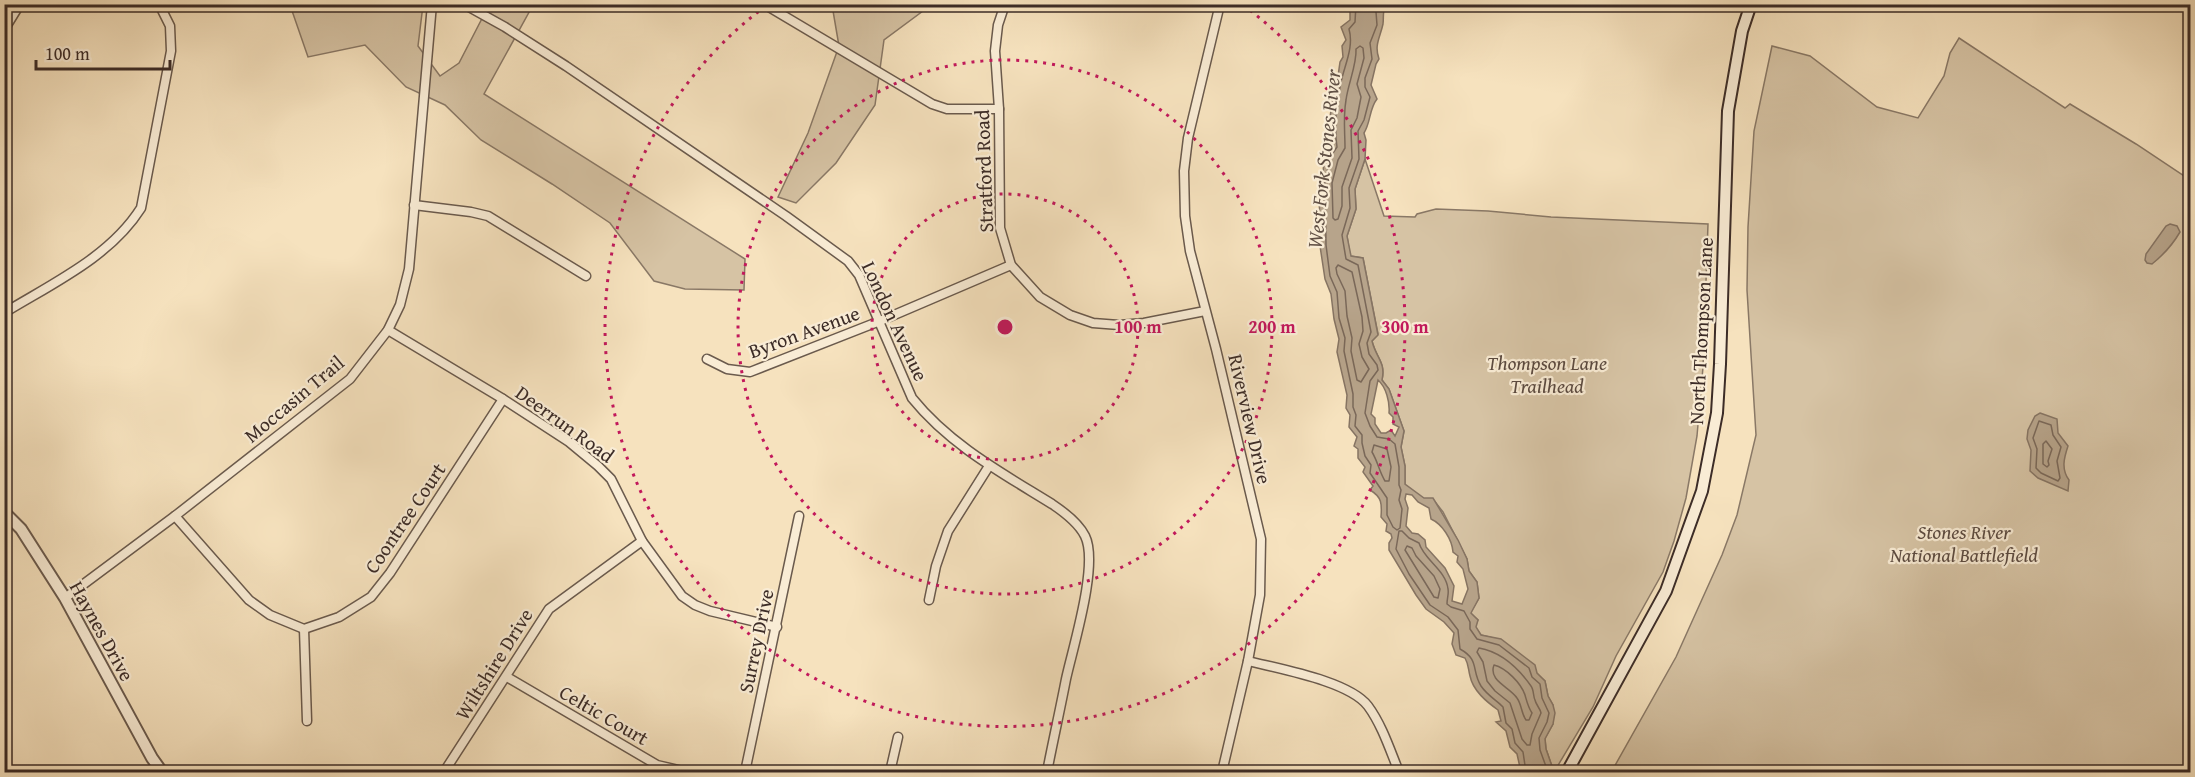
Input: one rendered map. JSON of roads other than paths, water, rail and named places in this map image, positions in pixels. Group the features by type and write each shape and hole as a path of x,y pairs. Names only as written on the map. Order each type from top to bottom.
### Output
{"main road":[{"name":"North Thompson Lane","path":"1567,772 1666,591 1702,491 1717,413 1728,111 1742,31 1750,4"},
{"name":"Haynes Drive","path":"4,512 21,529 65,598 152,758 162,772"}],"street":[{"path":"4,30 20,4"},
{"path":"4,313 79,268 105,249 129,227 141,208 171,51 170,26 159,4"},
{"name":"Moccasin Trail","path":"65,598 175,516 350,379 388,330 400,305 409,269 432,4"},
{"name":"London Avenue","path":"459,4 470,7 505,27 566,66 848,261 859,275 912,398 926,415 947,435 989,466 1055,506 1075,522 1086,537 1087,591 1047,772"},
{"path":"764,4 932,104 947,109 999,109"},
{"name":"Stratford Road","path":"1005,4 998,25 995,51 999,109 1000,228 1011,265 1040,297 1070,315 1093,323 1119,325 1144,323 1205,311"},
{"name":"Riverview Drive","path":"1220,4 1188,138 1184,171 1185,216 1190,251 1219,360 1261,539 1260,595 1248,660 1222,772"},
{"path":"414,205 488,216 586,276"},
{"name":"Byron Avenue","path":"707,359 727,369 750,372 880,321 1011,265"},
{"name":"Deerrun Road","path":"388,330 503,399 569,442 611,478 642,542 682,596 710,611 777,627"},
{"name":"Coontree Court","path":"304,629 339,617 371,597 390,573 503,399"},
{"path":"929,600 936,566 948,531 989,466"},
{"path":"175,516 249,600 270,615 304,629 307,721"},
{"name":"Surrey Drive","path":"745,772 799,516"},
{"name":"Wiltshire Drive","path":"444,772 549,609 642,542"},
{"path":"1248,660 1344,687 1359,698 1366,704 1381,728 1400,772"},
{"name":"Celtic Court","path":"507,677 657,765 687,772"},
{"path":"890,772 898,738"}],"water":[{"path":"1353,4 1386,5 1377,45 1379,59 1371,85 1377,99 1364,133 1365,159 1355,189 1356,209 1347,236 1351,256 1363,258 1378,335 1372,341 1382,364 1382,380 1389,389 1404,431 1401,447 1405,466 1405,484 1424,498 1433,498 1458,540 1467,559 1469,571 1477,582 1479,598 1471,613 1478,620 1476,627 1481,635 1501,639 1535,665 1537,673 1545,681 1555,713 1553,724 1545,739 1554,772 1521,772 1517,754 1510,747 1506,731 1496,722 1501,721 1498,710 1474,687 1465,658 1456,655 1452,644 1454,633 1444,622 1426,609 1389,550 1392,538 1391,534 1386,531 1387,524 1381,517 1380,501 1377,495 1370,490 1373,486 1363,472 1365,467 1358,458 1358,449 1354,446 1357,437 1349,427 1350,415 1346,408 1347,395 1337,352 1339,339 1320,246 1319,179 1323,172 1325,153 1332,146 1329,123 1335,78 1338,76 1343,57 1342,46 1346,40 1341,27 1350,20 1350,6","holes":["1378,380 1387,395 1393,424 1399,427 1395,436 1391,430 1381,433 1371,414","1406,494 1412,495 1418,502 1429,508 1431,519 1443,528 1453,552 1458,556 1457,562 1463,569 1468,589 1462,604 1452,601 1454,586 1445,568 1426,547 1425,540 1418,534 1412,533 1406,526 1408,508"]},
{"path":"2170,224 2177,226 2180,232 2160,257 2152,264 2147,263 2146,254 2166,226"},
{"path":"2040,413 2057,419 2058,433 2068,446 2064,463 2069,480 2068,491 2038,478 2030,471 2031,450 2027,439 2028,430 2035,416"}],"water label":[{"name":"West Fork Stones River","path":"1324,159"}],"park label":[{"name":"Thompson Lane Trailhead","path":"1547,374"},
{"name":"Stones River National Battlefield","path":"1964,544"}]}
